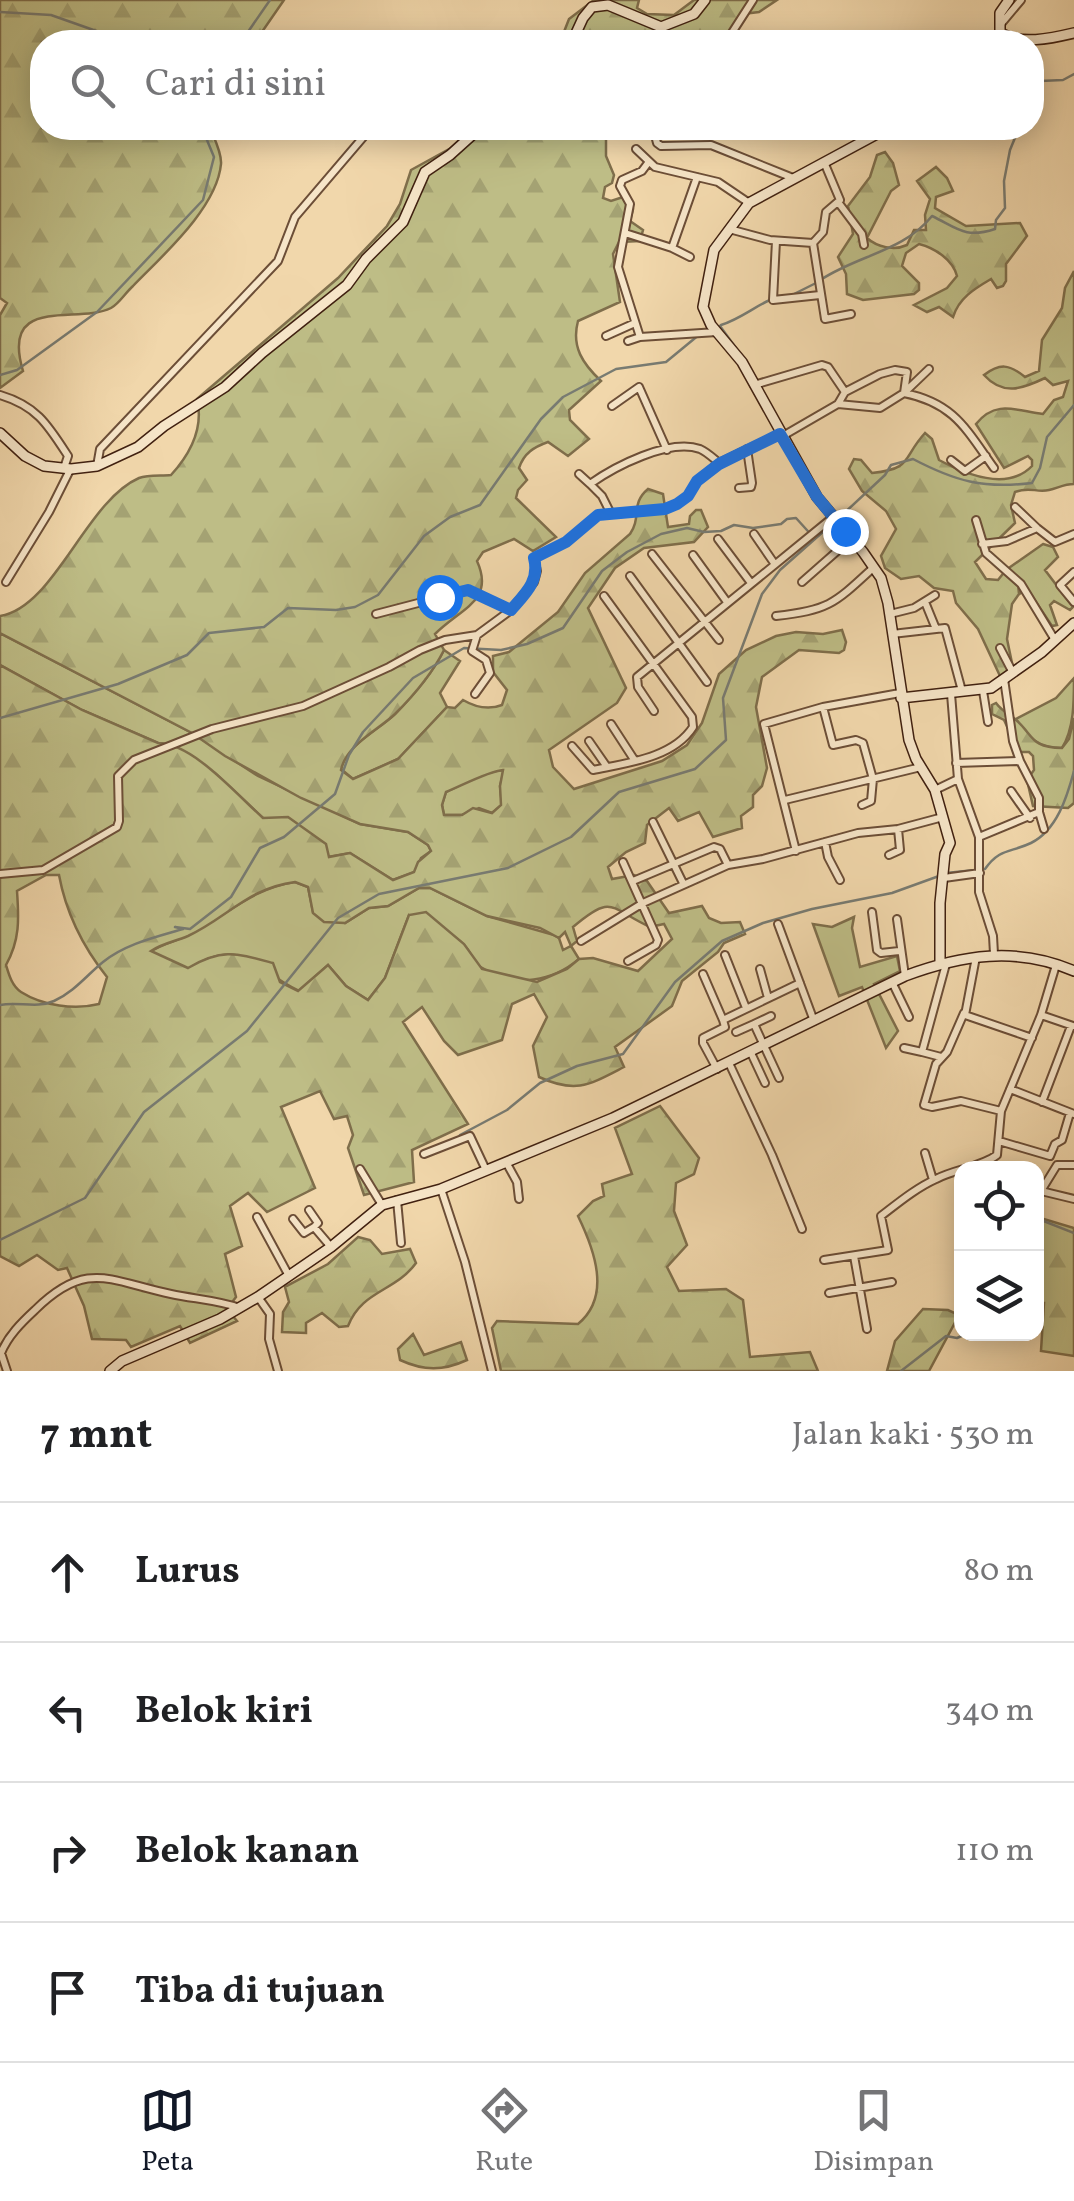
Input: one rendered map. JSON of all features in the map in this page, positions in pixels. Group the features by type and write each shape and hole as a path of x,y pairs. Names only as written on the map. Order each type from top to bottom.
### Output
{"street":[{"path":"579,30 592,7 608,5 660,26 694,14 706,0"},
{"path":"734,30 753,0"},
{"path":"999,30 1000,13 1010,0"},
{"path":"1002,30 1021,0"},
{"path":"1044,38 1074,33"},
{"path":"98,466 100,449 278,261 295,217 361,140"},
{"path":"0,433 25,456 44,466 98,466 138,448 164,426 207,401 346,286 366,259 397,230 424,172 467,140"},
{"path":"655,140 660,146 711,146 795,178"},
{"path":"865,140 750,203 714,250 703,307 714,329 758,384 782,436 835,520 881,578 910,740 935,790 950,842 939,917 943,964 922,1052"},
{"path":"636,149 648,163 718,182 750,203"},
{"path":"824,161 838,202 862,234 864,246"},
{"path":"640,337 618,268 630,200 620,189 621,182 642,171 648,163"},
{"path":"672,248 697,177"},
{"path":"838,202 826,212 823,232 813,243 816,276 825,319 850,314"},
{"path":"729,229 776,241 813,243"},
{"path":"625,233 690,257"},
{"path":"776,241 772,298 819,292"},
{"path":"606,336 635,322"},
{"path":"628,341 714,329"},
{"path":"758,384 822,365 845,392"},
{"path":"838,404 880,408 904,393 928,369"},
{"path":"0,874 43,870 116,828 120,821 118,776 134,760 212,729 304,706 445,640 476,636 511,610 534,582 534,558 566,542 592,518 677,504 719,464 782,436 838,404 845,392 887,371 908,374 904,393"},
{"path":"612,406 640,388 667,450"},
{"path":"904,393 947,408 994,468"},
{"path":"0,395 23,402 46,422 68,456 50,512 6,582"},
{"path":"739,488 751,487 752,483 747,449"},
{"path":"590,484 616,466 667,450 702,450 719,464"},
{"path":"952,460 965,472 986,456"},
{"path":"579,474 602,496 610,513"},
{"path":"1015,507 1055,542 1074,534"},
{"path":"654,711 636,682 637,677 774,563 835,520"},
{"path":"976,520 988,556 1021,584 1056,640"},
{"path":"982,544 1007,542 1037,528"},
{"path":"754,534 774,563"},
{"path":"802,582 852,538"},
{"path":"718,539 750,584"},
{"path":"652,554 719,640"},
{"path":"693,555 727,602"},
{"path":"776,616 819,610 834,603 872,568"},
{"path":"1074,572 1060,585 1074,602"},
{"path":"630,576 708,682"},
{"path":"376,614 468,590 511,610"},
{"path":"572,746 590,770 635,761 680,742 693,727 692,717 604,596"},
{"path":"890,614 935,596"},
{"path":"925,602 936,628"},
{"path":"796,851 764,724 823,707 901,695 984,691 1009,676 1074,623"},
{"path":"892,634 946,629 957,694 958,779 979,837 979,892 993,936 994,954"},
{"path":"474,694 490,673 486,660 473,648 476,636"},
{"path":"1000,648 1009,676 1020,761 1040,798 1044,830"},
{"path":"984,691 988,722"},
{"path":"823,707 831,742 863,743 873,780 870,801 862,805"},
{"path":"611,724 635,761"},
{"path":"589,741 607,767"},
{"path":"956,763 1020,761"},
{"path":"785,800 921,768"},
{"path":"935,790 958,779"},
{"path":"1011,791 1030,818"},
{"path":"979,837 1039,812"},
{"path":"581,940 643,903 728,865 796,851 858,832 898,829 944,817"},
{"path":"653,822 683,884"},
{"path":"889,854 900,850 898,829"},
{"path":"825,842 840,880"},
{"path":"633,880 714,847 720,849 728,865"},
{"path":"623,862 658,940 628,961"},
{"path":"944,875 980,870"},
{"path":"872,912 877,950 900,951"},
{"path":"897,919 905,976"},
{"path":"778,924 814,1021"},
{"path":"110,1371 122,1361 240,1308 290,1277 382,1205 441,1189 612,1118 905,976 994,954 1025,956 1074,971"},
{"path":"725,956 746,1008"},
{"path":"976,957 964,1012 947,1052 936,1064 925,1106 961,1101 1001,1111"},
{"path":"997,1161 1001,1111 1041,1015 1056,964"},
{"path":"760,969 768,998"},
{"path":"703,974 725,1027 702,1040 717,1069"},
{"path":"892,982 909,1017"},
{"path":"723,1020 800,983"},
{"path":"964,1012 967,1018 1032,1038"},
{"path":"1041,1015 1073,1026 1042,1102"},
{"path":"736,1032 771,1016"},
{"path":"754,1024 780,1078"},
{"path":"904,1048 941,1056"},
{"path":"751,1052 765,1083"},
{"path":"730,1063 802,1229"},
{"path":"999,1141 1050,1156 1056,1142 1062,1140 1072,1113 1010,1090"},
{"path":"424,1154 470,1136 486,1170"},
{"path":"925,1153 933,1180"},
{"path":"824,1260 888,1250 881,1216 933,1180 997,1155"},
{"path":"506,1162 518,1182 520,1199"},
{"path":"1074,1165 1056,1165 1041,1191 1074,1199"},
{"path":"360,1169 382,1205"},
{"path":"441,1189 465,1262 492,1371"},
{"path":"397,1199 401,1243"},
{"path":"293,1219 302,1232 314,1226 318,1223 309,1210"},
{"path":"257,1217 290,1277"},
{"path":"314,1226 331,1247"},
{"path":"854,1256 867,1328"},
{"path":"7,1371 1,1353 14,1332 48,1297 81,1278 114,1279 174,1295 212,1298 240,1308"},
{"path":"829,1293 892,1282"},
{"path":"258,1297 270,1318 269,1339 278,1371"}],"green space":[{"path":"0,0 284,0 263,30 30,30 30,140 215,140 221,164 210,197 199,214 114,306 97,312 46,317 22,331 19,347 23,371 0,388 0,315 7,303 0,298"},
{"path":"594,0 639,0 637,8 647,14 674,15 694,0 777,0 759,12 743,14 730,30 565,30 569,19"},
{"path":"459,140 606,140 606,156 614,175 603,198 611,201 623,197 633,209 630,221 643,230 640,241 619,242 613,254 620,302 578,321 576,339 580,354 601,381 569,410 570,420 589,439 568,456 548,442 543,444 527,454 519,468 527,480 516,498 556,537 533,551 514,539 483,552 477,561 482,586 472,603 435,634 444,650 434,667 395,714 349,753 341,770 353,779 398,759 447,707 455,708 463,700 482,707 502,705 507,690 493,672 493,656 509,652 558,612 585,573 630,534 639,500 648,489 663,494 668,527 689,524 690,516 701,510 708,527 694,542 644,548 615,568 588,608 626,688 617,703 549,750 553,767 574,789 662,761 687,745 702,723 719,674 746,650 776,636 842,630 844,650 799,650 762,677 756,707 767,768 762,786 753,795 753,807 741,816 742,828 713,837 699,812 678,821 669,808 647,825 645,843 608,867 612,879 634,875 647,881 669,913 702,906 709,918 721,923 740,922 745,934 724,943 682,981 672,1006 615,1047 624,1067 582,1085 563,1085 539,1077 533,1046 547,1017 534,994 512,1004 502,1040 458,1055 422,1007 403,1022 468,1124 412,1150 414,1182 364,1195 348,1148 353,1135 347,1116 334,1119 320,1091 281,1107 315,1188 267,1212 248,1193 230,1206 242,1246 225,1254 236,1297 227,1309 237,1321 190,1343 180,1326 131,1347 126,1340 92,1339 84,1306 67,1268 58,1270 37,1255 19,1266 0,1256 0,665 82,710 186,751 263,818 288,817 326,844 329,857 350,853 393,880 414,872 418,862 431,851 408,832 360,824 301,798 192,733 0,633 0,616 19,609 37,594 120,490 139,478 171,475 194,440 199,420 197,399 338,278 387,226 400,204 411,170","holes":["503,770 501,805 492,813 473,808 462,815 444,815 446,792","46,875 59,875 77,929 107,977 99,1004 49,1004 21,992 11,980 6,965 17,929 17,891","295,882 308,887 313,913 324,922 345,923 369,908 388,906 419,888 430,888 487,916 540,928 559,938 565,932 571,946 577,941 573,927 604,907 650,927 664,924 672,939 638,971 593,958 579,959 567,969 537,982 482,969 464,944 426,912 409,915 385,978 368,1000 346,986 328,965 298,991 280,982 273,963 229,954 210,957 188,968 151,951 202,929 264,890"]},
{"path":"885,152 893,163 899,185 891,191 867,238 881,246 897,248 907,245 914,230 926,230 930,199 917,181 936,167 953,191 936,197 935,208 966,226 1020,223 1027,236 1006,264 1003,286 997,288 991,279 973,290 953,317 939,307 927,312 914,305 947,288 957,276 942,256 919,244 906,253 902,266 919,283 914,294 863,300 847,294 846,274 838,257 853,234 848,206 870,177 877,155"},
{"path":"1074,271 1074,484 1015,492 1011,505 1015,523 975,562 986,579 998,580 1006,570 1018,584 1007,639 1012,663 1006,674 1000,676 978,629 956,603 953,591 934,588 919,576 901,579 885,568 881,556 896,529 886,511 862,491 849,469 854,459 861,460 872,473 894,469 905,461 925,433 932,439 939,460 973,475 1011,478 1032,466 1028,456 1004,468 976,424 999,409 1043,414 1054,400 1063,397 1068,381 1053,385 1045,378 1006,388 984,375 1000,367 1009,367 1025,377 1039,371 1042,340 1062,308 1065,288"},
{"path":"1043,544 1053,547 1058,557 1045,570 1073,607 1070,610 1054,601 1050,605 1057,625 1052,626 1027,590 1019,594 1018,584 1006,570"},
{"path":"0,633 192,733 258,776 360,824 408,832 431,851 421,858 415,872 393,880 350,853 328,857 263,818 215,773 82,710 0,665"},
{"path":"444,650 460,661 440,693 447,707 398,759 353,779 341,769 344,760 409,699"},
{"path":"1074,678 1073,715 1066,741 1062,748 1040,744 1016,719 1056,698"},
{"path":"996,703 1044,746 1062,748 1069,739 1074,718 1074,803 1068,808 1033,806 1027,780 1034,770 1033,756 1019,752 1004,720 992,714 992,705"},
{"path":"504,770 500,786 502,805 492,813 479,808 462,815 444,815 446,792 482,775"},
{"path":"295,882 308,887 313,912 345,923 369,908 388,906 419,888 430,888 487,916 554,935 563,950 571,946 579,959 546,977 521,980 496,975 480,967 459,940 409,915 385,978 368,1000 346,986 328,965 299,991 235,955 207,959 188,969 150,952 189,935 254,895"},
{"path":"854,917 852,928 860,967 897,956 900,971 874,984 898,1031 886,1048 862,987 839,996 813,924 832,927"},
{"path":"660,1106 699,1158 694,1174 676,1183 674,1211 687,1245 667,1267 679,1291 726,1289 743,1300 750,1357 810,1352 818,1371 501,1371 492,1328 497,1321 578,1324 588,1313 595,1300 597,1272 578,1216 604,1196 602,1184 632,1174 615,1128"},
{"path":"1044,1219 1074,1228 1074,1356 1041,1351"},
{"path":"358,1237 370,1240 382,1254 410,1249 416,1263 362,1305 348,1326 339,1327 322,1313 306,1323 306,1333 282,1332 283,1312 289,1302 285,1287 328,1264"},
{"path":"923,1309 954,1313 954,1324 929,1371 887,1371 895,1341"},
{"path":"413,1334 424,1355 461,1342 467,1360 433,1368 400,1360 398,1349"}],"waterway":[{"path":"249,30 270,0"},
{"path":"0,12 51,15 94,30"},
{"path":"1044,81 1063,80 1074,74"},
{"path":"0,375 17,370 97,312 203,200 214,157 207,140"},
{"path":"822,279 895,245 932,216 968,232 995,229 1005,208 1004,181 1014,140"},
{"path":"792,295 816,283"},
{"path":"721,325 770,300"},
{"path":"716,327 720,326 736,348"},
{"path":"0,718 118,684 187,655 209,633 264,627 288,608 336,610 355,607 378,595 424,536 450,517 480,505 541,419 563,397 616,369 666,362 700,334"},
{"path":"840,517 891,465 913,459 970,482 1032,483 1047,437 1074,405"},
{"path":"0,1005 54,1001 121,950 183,929 175,927 190,929 231,897 260,848 284,837 335,794 349,755 363,732 413,678 464,648 501,650 527,644 563,628 602,571 627,552 661,534 687,528 721,531 734,525 753,528 796,518 815,539"},
{"path":"0,1240 85,1198 144,1112 247,1031 338,918 379,894 508,868 571,837 619,792 695,769 726,740 723,698 762,594 780,570 834,522"},
{"path":"946,873 985,869 1001,854 1040,837 1060,812 1074,771"},
{"path":"460,1135 507,1110 540,1083 577,1066 623,1054 675,982 722,941 763,923 892,893 939,876"},
{"path":"1044,1221 1074,1233"},
{"path":"901,1371 946,1336 954,1337"}],"route":[{"path":"439,597 468,590 511,610 534,582 534,558 566,542 592,518 677,504 719,464 780,434 817,497 845,531"}]}
